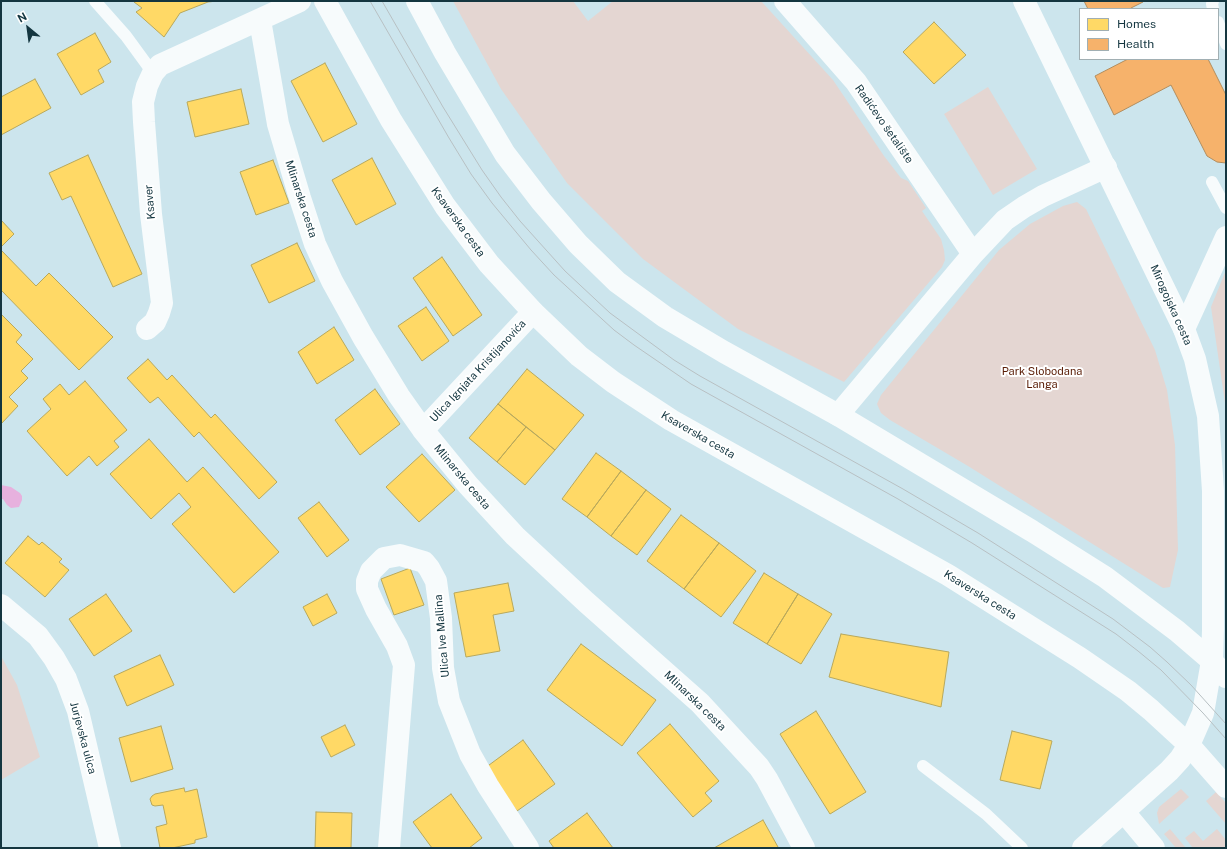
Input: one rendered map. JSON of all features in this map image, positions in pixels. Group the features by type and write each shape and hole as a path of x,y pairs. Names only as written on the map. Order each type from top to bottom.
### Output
{"street":[{"path":"153,73 160,65 300,1"},
{"name":"Ksaverska cesta","path":"325,1 391,120 445,206 489,264 534,312 579,356 613,382 671,420 948,575 1080,658 1138,699 1166,723 1189,745 1226,787"},
{"path":"417,1 445,53 505,154 541,201 578,244 617,282 665,317 724,352 838,415 1026,527 1106,577 1171,626 1212,661 1226,677"},
{"name":"Radićevo šetalište","path":"785,1 856,82 973,254"},
{"name":"Mirogojska cesta","path":"1024,1 1184,328 1196,366 1208,416 1213,491 1214,583 1212,661 1203,713 1189,745 1180,759 1169,771 1083,848"},
{"name":"Mlinarska cesta","path":"260,20 278,124 315,244 332,281 363,337 399,396 423,430 468,485 515,536 586,602 700,703 754,761 767,779 804,848"},
{"name":"Ksaver","path":"148,329 155,322 162,303 151,214 143,102 147,86 153,73"},
{"path":"838,415 973,254 1005,220 1043,196 1106,167"},
{"path":"1184,328 1226,237"},
{"name":"Ulica Ignjata Kristijanovića","path":"423,430 534,312"},
{"name":"Ulica Ive Mallina","path":"389,848 404,665 397,646 376,609 368,589 367,581 371,571 384,558 400,555 424,562 436,581 441,618 443,668 449,701 470,754 488,786 528,848"},
{"name":"Jurjevska ulica","path":"1,605 38,636 54,658 66,679 78,711 110,848"},
{"path":"1124,812 1154,848"}],"lane":[{"path":"96,1 126,36 153,73"},
{"path":"1219,25 1226,44"},
{"path":"1212,182 1226,208"},
{"path":"924,766 986,814 1022,848"}],"green space":[{"path":"453,1 573,1 588,21 613,1 761,1 833,80 884,156 901,178 908,181 926,208 922,211 941,239 945,260 942,267 844,382 738,329 643,259 567,183 501,89"},
{"path":"988,87 1037,169 993,195 944,114"},
{"name":"Park Slobodana Langa","path":"1077,202 1086,209 1155,350 1167,390 1175,445 1178,550 1170,587 1163,588 968,466 890,420 881,413 877,404 881,395 999,250 1030,224 1063,206"},
{"path":"1226,270 1226,410 1211,307"},
{"path":"1,656 17,685 40,757 1,780"},
{"path":"1181,789 1189,797 1159,824 1157,813 1159,807"},
{"path":"1216,792 1226,803 1226,824 1206,801"},
{"path":"1170,829 1186,848 1176,848 1164,834"},
{"path":"1217,829 1226,840 1226,848 1193,848 1185,838 1194,831 1203,841"}],"shaded area":[{"path":"1,485 11,487 20,493 22,500 19,507 11,508 3,499 1,499"}],"building: Homes":[{"path":"217,1 208,2 180,13 164,37 136,12 142,8 134,2"},
{"path":"934,22 966,55 934,84 903,52"},
{"path":"95,33 111,62 98,70 104,82 81,95 57,54"},
{"path":"325,63 357,124 323,142 291,81"},
{"path":"35,79 51,108 1,135 1,97"},
{"path":"241,89 249,124 195,137 187,102"},
{"path":"88,155 142,274 113,287 71,196 62,200 49,173"},
{"path":"372,158 396,204 356,225 332,180"},
{"path":"273,160 289,203 256,215 240,172"},
{"path":"1,220 14,234 1,247"},
{"path":"297,243 315,281 269,303 251,265"},
{"path":"1,250 36,286 49,273 113,337 79,370 1,290"},
{"path":"442,257 482,315 453,336 413,278"},
{"path":"426,307 449,341 422,361 398,326"},
{"path":"1,314 22,335 16,342 33,359 21,371 28,378 9,397 18,406 1,424"},
{"path":"334,327 354,360 317,384 298,352"},
{"path":"148,359 167,380 172,375 211,418 215,414 277,482 259,499 199,432 194,437 158,397 150,403 127,378"},
{"path":"527,369 584,415 555,450 498,404"},
{"path":"85,381 127,430 114,441 119,447 97,466 89,456 67,476 27,431 51,409 43,399 60,384 69,395"},
{"path":"375,389 400,424 360,455 335,420"},
{"path":"498,404 526,427 497,462 469,438"},
{"path":"526,427 555,450 525,485 497,462"},
{"path":"149,439 187,482 203,467 279,552 234,593 172,524 191,507 179,493 151,519 110,474"},
{"path":"596,453 621,471 587,517 562,499"},
{"path":"422,454 455,490 419,522 386,487"},
{"path":"621,471 646,490 611,536 587,517"},
{"path":"646,490 671,509 637,555 611,536"},
{"path":"319,502 349,540 327,557 298,518"},
{"path":"681,515 719,543 684,589 647,561"},
{"path":"28,536 39,545 42,542 62,559 59,562 69,570 45,597 5,563"},
{"path":"719,543 756,571 721,617 684,589"},
{"path":"410,568 424,605 394,615 381,579"},
{"path":"764,573 798,594 767,644 733,623"},
{"path":"508,583 514,611 493,615 500,651 466,657 454,593"},
{"path":"106,594 132,631 94,656 69,619"},
{"path":"327,594 337,613 313,626 303,607"},
{"path":"798,594 832,614 801,664 767,644"},
{"path":"841,634 949,652 941,707 829,677"},
{"path":"581,644 656,700 622,746 547,690"},
{"path":"160,655 174,685 127,706 114,676"},
{"path":"816,711 866,792 830,814 780,734"},
{"path":"670,724 719,781 705,793 712,801 693,817 637,753"},
{"path":"345,725 355,745 331,757 321,737"},
{"path":"161,726 173,769 131,782 119,738"},
{"path":"1012,731 1052,741 1040,789 1000,780"},
{"path":"523,740 555,784 517,811 485,768"},
{"path":"184,788 185,792 197,789 207,837 195,840 195,843 172,848 160,848 156,827 167,824 163,805 152,805 150,799 155,794"},
{"path":"451,794 482,838 469,848 432,848 413,822"},
{"path":"316,812 352,813 351,848 315,848"},
{"path":"587,813 613,848 554,848 549,841"},
{"path":"763,820 778,847 714,848"}],"building: Health":[{"path":"1084,1 1143,2 1131,8 1088,8"},
{"path":"1126,60 1208,60 1226,95 1226,163 1217,162 1207,156 1171,85 1114,115 1095,76"}],"tram line":[{"path":"370,1 449,138 471,174 492,203 554,275 614,330 691,384 898,499 972,543 1116,634 1161,670 1226,739"},
{"path":"382,1 443,107 482,170 501,197 520,221 565,271 610,313 674,360 700,376 903,489 978,533 1113,619 1167,662 1191,685 1226,724"}]}
